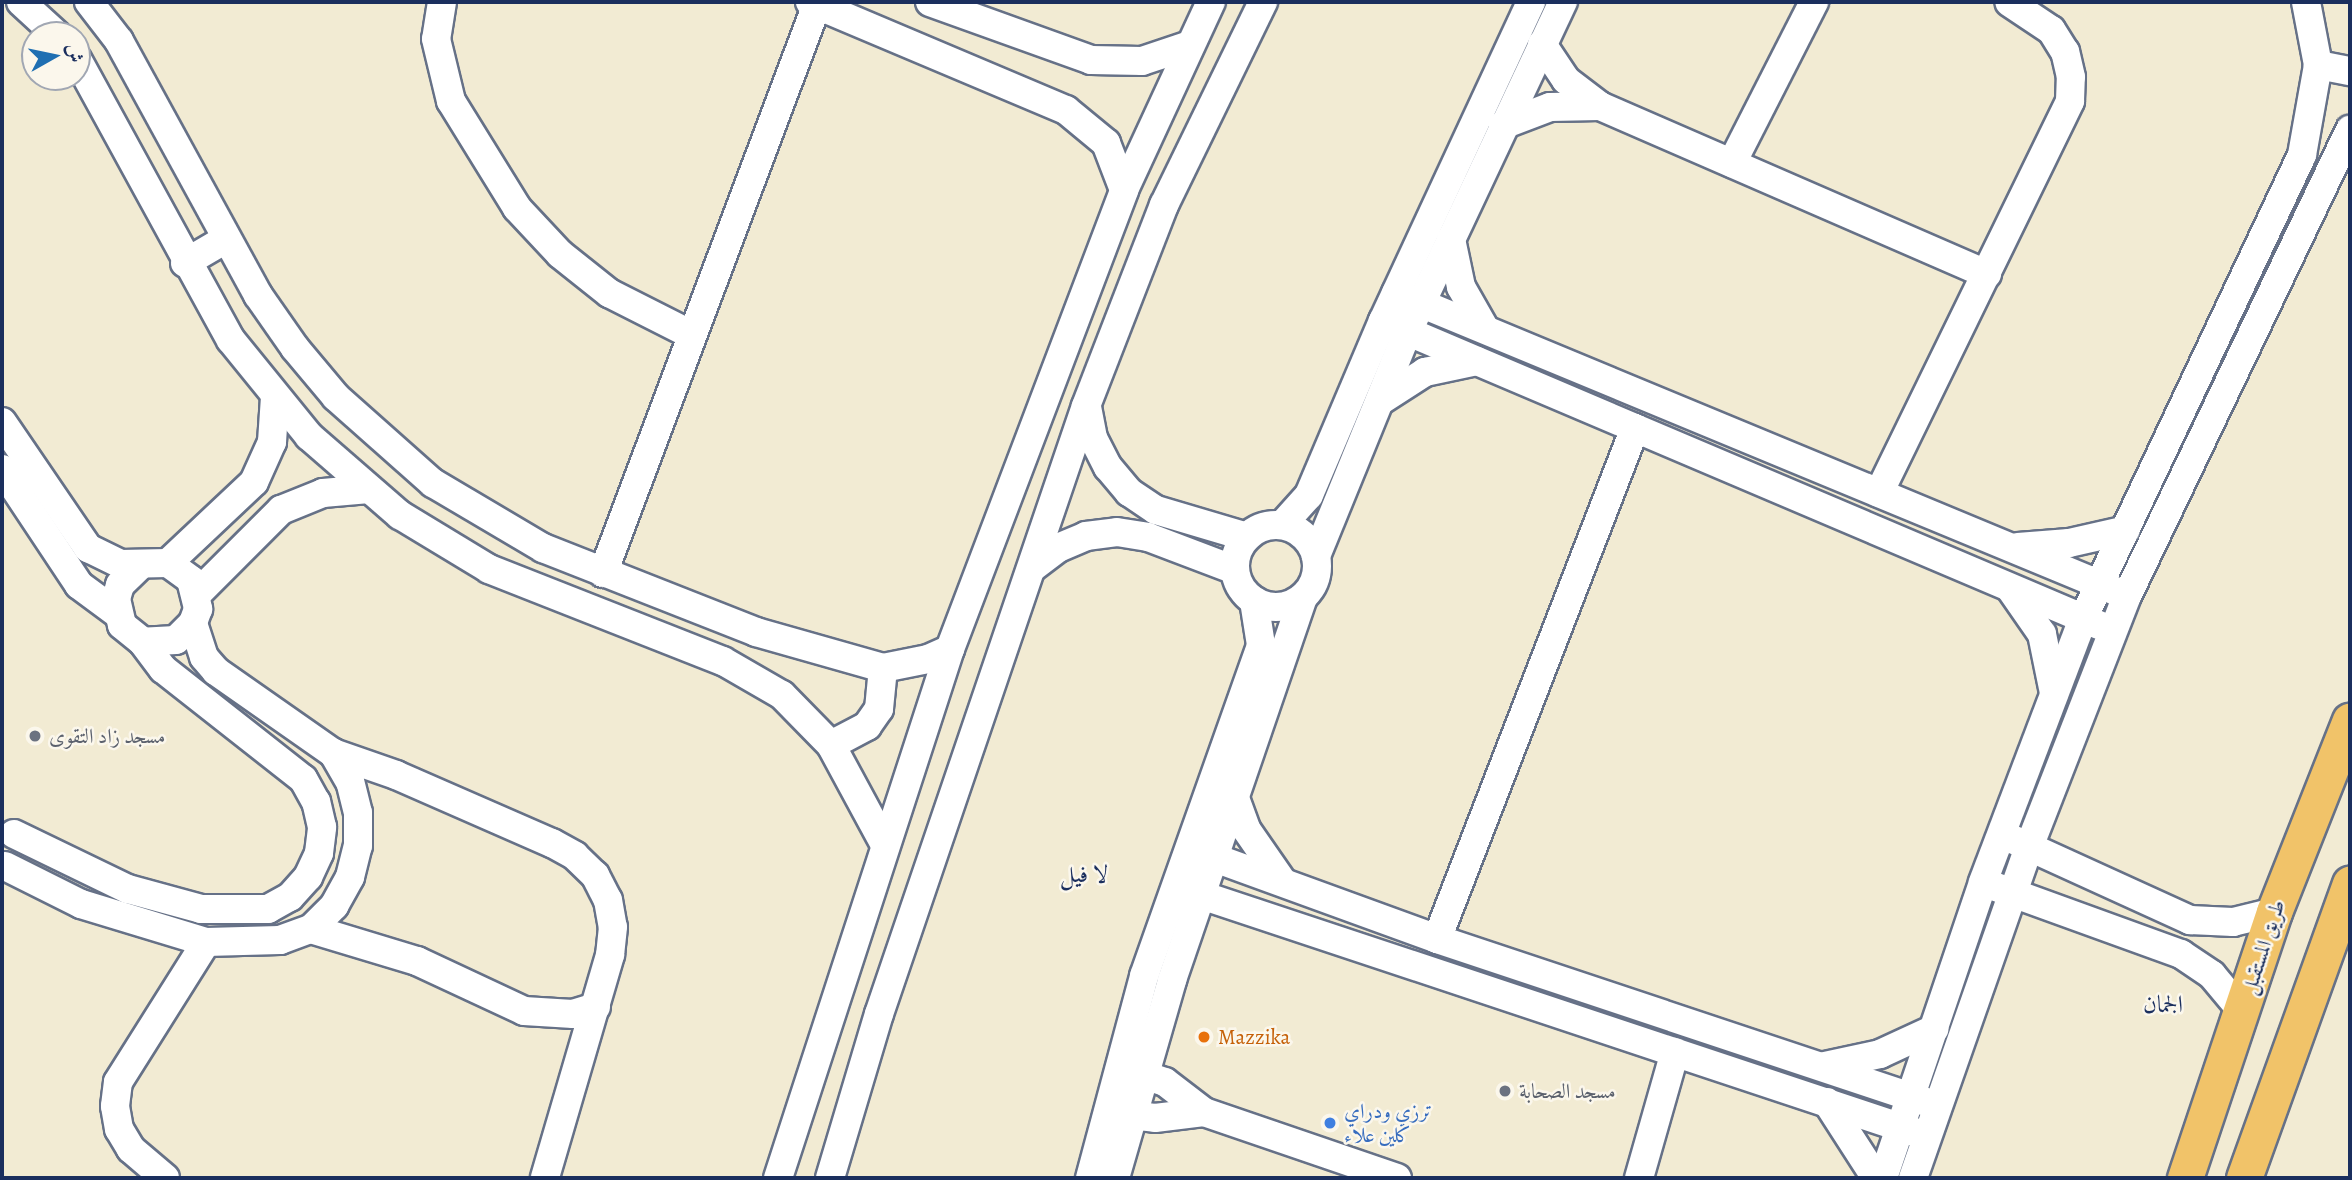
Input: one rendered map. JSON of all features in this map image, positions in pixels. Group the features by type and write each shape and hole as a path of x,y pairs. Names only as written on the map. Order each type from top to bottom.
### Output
{"main road":[{"name":"طريق المستقبل","path":"2185,1178 2274,912 2350,720"},
{"path":"2244,1178 2350,883"}],"street":[{"path":"21,2 42,21"},
{"path":"89,2 119,41 226,239 295,348 383,442 486,518 603,573 756,632 883,668 928,659 950,649"},
{"path":"442,2 436,39 452,101 517,208 560,254 609,293 692,335"},
{"path":"930,2 1091,60 1142,61 1190,45"},
{"path":"778,1178 950,649 1124,190 1211,2"},
{"path":"830,1178 879,1014 1086,406 1164,205 1259,9 1223,2"},
{"path":"1303,598 1287,606 1270,607 1254,601 1245,593 1235,570 1247,537 1258,530 1282,525 1309,495 1409,298 1497,69 1531,2"},
{"path":"1409,298 1451,239 1563,2"},
{"path":"1732,163 1814,2"},
{"path":"1879,493 2070,101 2071,77 2065,52 2051,30 2009,2"},
{"path":"1913,1178 1926,1136 1923,1101 1934,1030 1983,883 2083,619 2286,196 2311,121 2318,65 2306,2"},
{"path":"603,573 813,4 1066,110 1106,142 1124,190"},
{"path":"1542,44 1566,80 1600,106 1987,274"},
{"path":"2318,65 2350,71"},
{"path":"1497,69 1523,83"},
{"path":"91,85 185,263 231,340 275,397 333,460 400,515 489,569 754,677 782,695 831,745 885,845"},
{"path":"1503,125 1550,107 1600,106"},
{"path":"1883,1178 1899,1126 1923,1101 2012,894 2127,596 2350,130"},
{"path":"185,263 226,239"},
{"path":"1451,239 1461,287 1485,329"},
{"path":"1409,298 2127,596"},
{"path":"1395,326 2006,583 2113,631"},
{"path":"1203,853 1235,798 1303,598 1313,586 1316,556 1380,401 1395,326"},
{"path":"1380,401 1424,372 1476,361"},
{"path":"168,563 254,482 272,442 275,397"},
{"path":"1086,406 1093,438 1108,467 1129,492 1156,510 1247,537"},
{"path":"2,422 88,548 121,564 140,566 168,563 181,570 197,593"},
{"path":"1437,939 1635,428"},
{"path":"1760,481 1773,449"},
{"path":"2,469 79,584 117,613 130,634 143,642 163,669 285,761 303,779 316,802 320,840 308,877 290,897 268,909 201,909 168,902 89,873 8,826"},
{"path":"369,489 323,493 281,510 197,593 193,623 204,657 216,671 333,754 460,802 575,856 595,875 608,900 613,927 596,1007 545,1178"},
{"path":"1282,525 1309,541 1316,556"},
{"path":"2010,547 2069,543 2126,530"},
{"path":"1033,568 1067,544 1117,532 1148,537 1235,570"},
{"path":"117,613 120,585 140,566"},
{"path":"2006,583 2042,634 2054,696"},
{"path":"1090,1178 1119,1114 1130,1071 1203,853 1261,645 1254,601"},
{"path":"143,642 176,640 193,623"},
{"path":"831,745 867,726 879,709 883,668"},
{"path":"285,761 305,735"},
{"path":"8,826 15,846 3,867 81,904 206,942 280,940 311,929 340,896 358,846 358,813 350,782 333,754"},
{"path":"1235,798 1257,849 1284,883"},
{"path":"2002,834 2190,920 2233,922 2274,912"},
{"path":"1203,853 1437,939 1923,1101"},
{"path":"1983,883 2181,954 2212,975 2242,1011"},
{"path":"1189,891 1926,1136"},
{"path":"268,909 280,940"},
{"path":"311,929 417,961 524,1011 560,1015 596,1007"},
{"path":"165,1178 131,1149 119,1129 114,1106 118,1082 206,942"},
{"path":"1548,1010 1558,979"},
{"path":"834,1000 879,1014"},
{"path":"1822,1066 1880,1054 1934,1030"},
{"path":"1639,1178 1675,1052"},
{"path":"1130,1071 1165,1082 1204,1112 1355,1171 1397,1178"},
{"path":"1827,1102 1876,1178"},
{"path":"1119,1114 1204,1112"},
{"path":"1115,1178 1119,1114"}],"place":[{"name":"مسجد زاد التقوى","path":"35,736"},
{"name":"Mazzika","path":"1204,1037"},
{"name":"مسجد الصحابة","path":"1505,1091"},
{"name":"ترزي ودراي كلين علاء","path":"1330,1123"}],"district":[{"name":"لا فيل","path":"1084,875"},
{"name":"الجمان","path":"2163,1005"}]}
